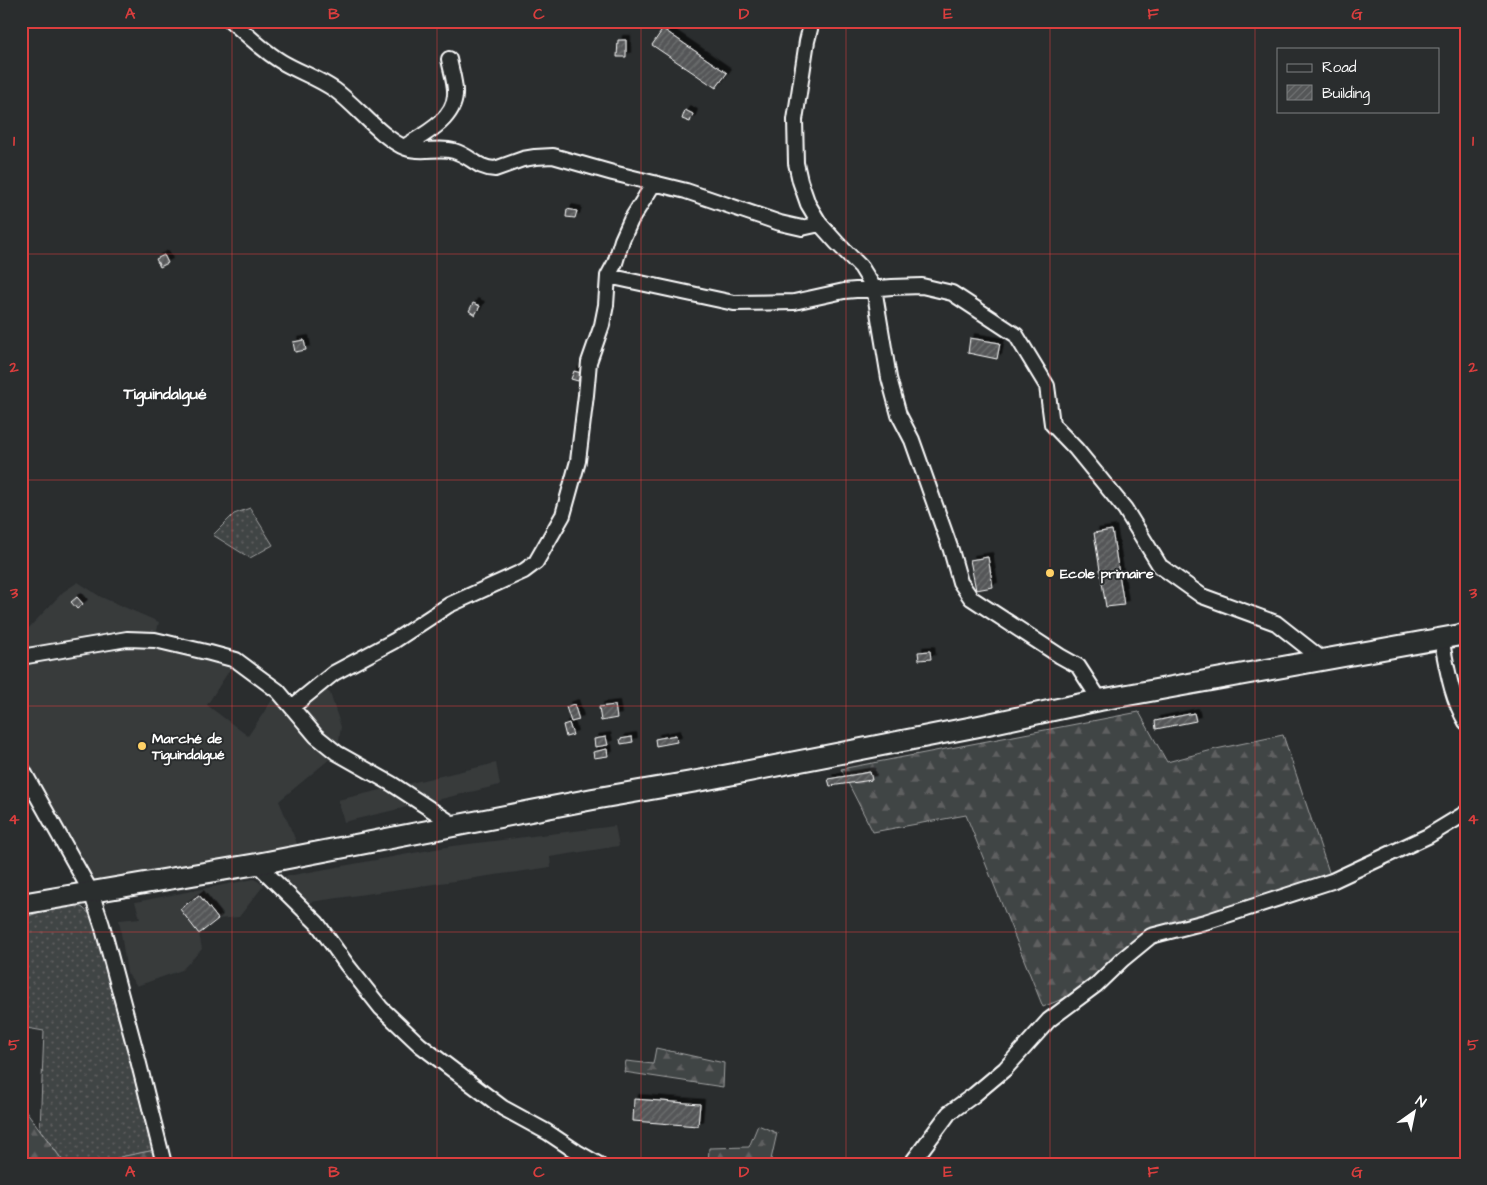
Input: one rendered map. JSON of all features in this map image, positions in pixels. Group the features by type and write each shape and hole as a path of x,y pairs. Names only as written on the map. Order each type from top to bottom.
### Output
{"street":[{"path":"231,21 282,62 308,74 335,90 390,138 404,147 420,151 445,149 456,151 481,166 492,169 524,159 553,156 686,191 786,224 802,228 820,224"},
{"path":"812,21 805,51 795,120 796,163 800,181 808,204 820,224 861,266 874,288 889,378 899,415 912,440 951,550 960,582 971,598 1078,666 1100,700"},
{"path":"404,147 442,122 454,102 456,93 449,59"},
{"path":"292,706 334,673 394,641 449,605 524,571 536,562 563,515 578,461 589,362 602,326 608,276 631,220 654,183"},
{"path":"608,276 734,303 794,302 844,291 874,288 922,286 952,293 1016,334 1047,386 1052,424 1076,449 1125,509 1160,566 1202,596 1276,623 1323,660"},
{"path":"23,902 257,864 593,799 703,780 979,726 1100,700 1466,634"},
{"path":"1441,638 1453,695 1459,711 1466,722"},
{"path":"21,657 128,639 155,640 210,652 236,660 278,690 316,736 337,753 392,784 456,826"},
{"path":"21,766 91,892 102,925 164,1164"},
{"path":"911,1164 949,1114 1005,1069 1049,1020 1096,985 1151,936 1205,922 1332,882 1428,836 1466,813"},
{"path":"257,864 317,924 381,1008 420,1045 504,1108 598,1164"}],"shaded area":[{"path":"78,582 101,597 159,622 155,640 236,660 207,705 248,736 278,691 292,706 312,681 330,693 341,727 337,753 279,801 302,855 91,892 21,767 21,636 63,592"},
{"path":"496,763 500,785 344,822 338,800"},
{"path":"615,826 619,846 550,857 551,867 311,902 300,901 282,877 452,846"},
{"path":"254,879 264,885 239,917 218,919 199,933 202,949 182,970 137,986 127,973 119,920 140,918 135,902"}],"green space":[{"path":"250,508 273,545 250,558 213,535 234,514"},
{"path":"1139,712 1167,762 1216,749 1283,735 1332,881 1151,936 1096,985 1043,1007 966,815 873,832 841,769"},
{"path":"73,903 83,908 102,925 160,1149 121,1157 115,1164 65,1164 40,1129 44,1031 21,1027 21,919 53,907"},
{"path":"656,1048 724,1063 723,1087 624,1072 626,1061 653,1064"},
{"path":"21,1104 65,1164 21,1164"},
{"path":"758,1125 777,1133 770,1164 708,1164 709,1148 749,1147"},
{"path":"160,1149 163,1164 115,1164 120,1157"}],"building":[{"path":"663,29 727,73 716,88 652,45"},
{"path":"618,40 626,40 626,57 617,57"},
{"path":"685,110 693,114 690,122 682,119"},
{"path":"567,209 577,211 575,218 566,217"},
{"path":"164,255 168,263 160,267 156,259"},
{"path":"473,303 480,306 475,315 469,311"},
{"path":"970,338 1000,343 997,359 968,353"},
{"path":"304,340 306,350 295,352 293,342"},
{"path":"574,371 581,373 578,381 571,379"},
{"path":"1112,530 1124,605 1106,607 1094,533"},
{"path":"988,557 993,587 976,590 970,560"},
{"path":"77,597 83,604 77,609 71,602"},
{"path":"930,651 931,659 919,660 918,652"},
{"path":"574,704 579,720 571,722 566,707"},
{"path":"615,705 617,718 601,721 599,707"},
{"path":"1194,713 1196,721 1156,729 1155,721"},
{"path":"569,723 573,735 566,737 563,725"},
{"path":"676,735 677,742 656,746 655,739"},
{"path":"606,737 608,745 595,747 594,739"},
{"path":"632,737 633,742 621,744 620,739"},
{"path":"607,749 608,756 594,758 593,752"},
{"path":"870,772 872,780 830,786 828,779"},
{"path":"199,895 218,919 199,934 180,909"},
{"path":"634,1099 700,1104 698,1126 633,1121"}],"place":[{"name":"Ecole primaire","path":"1050,573"},
{"name":"Marché de Tiguindalgué","path":"142,746"}],"district":[{"name":"Tiguindalgué","path":"165,393"}]}
